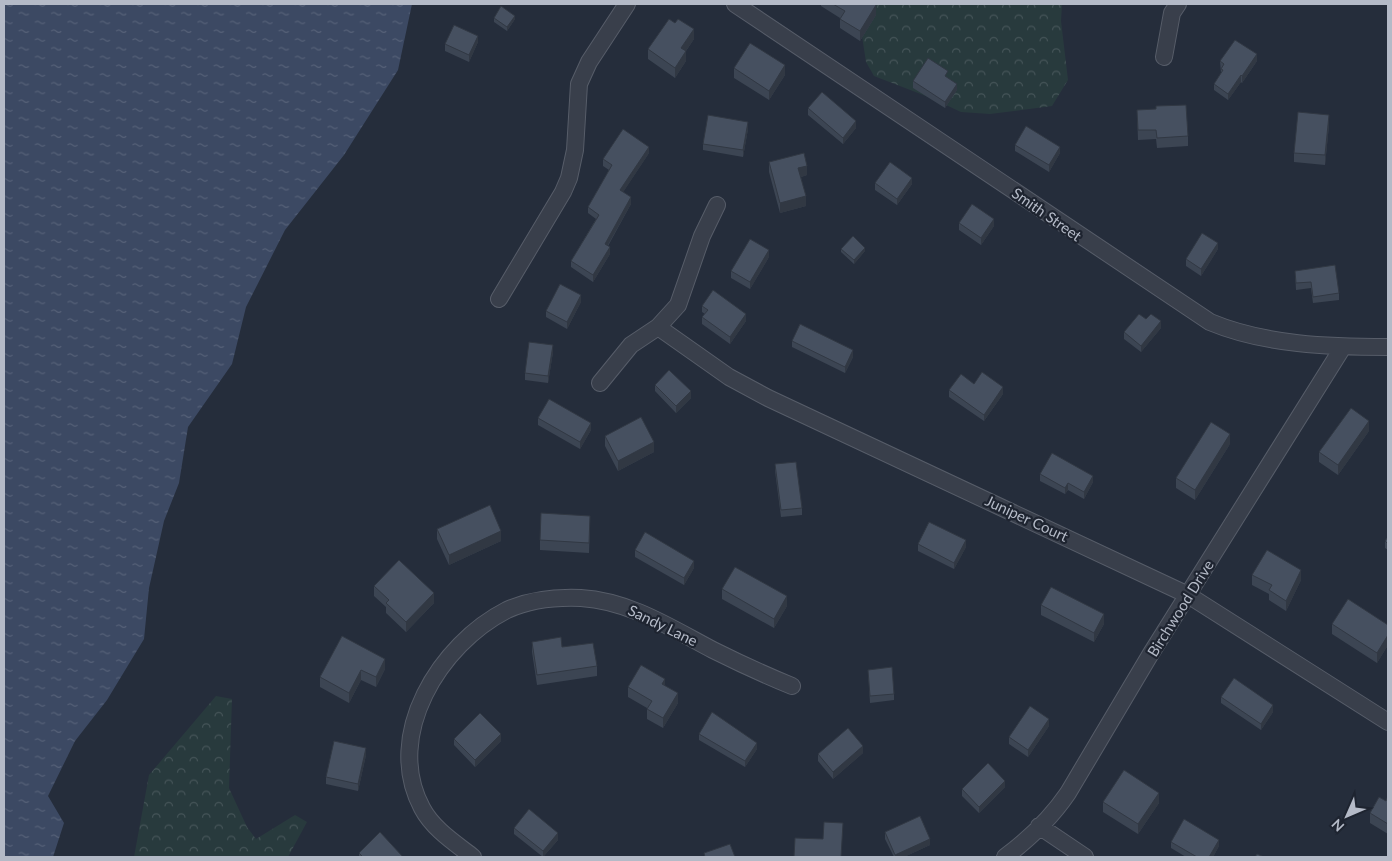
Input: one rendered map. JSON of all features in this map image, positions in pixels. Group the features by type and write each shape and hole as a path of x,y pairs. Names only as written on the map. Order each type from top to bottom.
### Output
{"street":[{"path":"499,299 566,185 575,150 579,84 589,62 627,4"},
{"name":"Smith Street","path":"735,4 1210,322 1242,333 1343,347 1388,347"},
{"path":"1164,57 1172,13 1178,4"},
{"path":"600,383 631,345 658,327 678,305 702,236 717,205"},
{"name":"Juniper Court","path":"658,327 730,377 768,398 1188,595 1388,722"},
{"name":"Birchwood Drive","path":"1005,857 1024,843 1055,812 1068,793 1188,595 1343,347"},
{"name":"Sandy Lane","path":"473,857 455,845 436,826 422,808 411,777 410,747 416,714 423,697 440,668 474,632 507,611 524,604 563,598 601,600 646,614 730,658 792,686"},
{"path":"1039,826 1085,857"}],"green space":[{"path":"857,4 1062,4 1061,21 1068,80 1052,106 990,114 961,112 874,76 866,62"},
{"path":"216,696 232,699 229,788 247,827 256,839 295,815 307,822 288,857 134,857 149,775"}],"water":[{"path":"4,4 412,4 398,70 344,155 285,230 246,307 232,364 188,427 179,483 164,521 149,588 144,639 107,700 75,741 48,796 64,823 53,857 4,857"}],"building":[{"path":"833,4 876,5 860,31 840,19 845,11"},
{"path":"501,6 515,16 507,27 494,18"},
{"path":"669,19 675,23 678,19 694,29 681,48 686,51 675,68 648,49"},
{"path":"454,25 478,36 469,55 445,44"},
{"path":"1235,40 1257,54 1228,94 1214,84 1223,70 1221,69 1224,64 1220,61"},
{"path":"750,43 785,65 769,91 734,68"},
{"path":"928,58 948,71 945,76 957,84 945,102 913,81"},
{"path":"822,92 856,121 843,138 808,108"},
{"path":"1186,105 1188,136 1157,138 1156,130 1138,130 1137,110 1156,109 1156,106"},
{"path":"1298,112 1329,115 1325,155 1294,153"},
{"path":"708,115 748,122 743,150 703,144"},
{"path":"1026,126 1060,147 1049,165 1015,145"},
{"path":"623,129 649,147 620,190 631,197 605,244 610,247 593,275 571,261 599,215 588,207 612,165 603,159"},
{"path":"804,153 807,166 798,168 806,196 780,203 769,162"},
{"path":"890,162 912,178 897,199 875,183"},
{"path":"972,204 994,219 981,238 959,223"},
{"path":"1202,233 1218,243 1201,269 1186,259"},
{"path":"853,236 865,248 854,260 841,249"},
{"path":"750,239 769,250 750,282 731,271"},
{"path":"1335,265 1339,293 1313,297 1311,282 1296,283 1295,271"},
{"path":"560,284 581,295 567,322 546,311"},
{"path":"713,290 746,314 730,337 702,317 708,310 702,306"},
{"path":"1139,314 1146,319 1151,314 1161,321 1141,346 1124,332"},
{"path":"800,324 853,350 845,367 792,341"},
{"path":"529,342 553,345 548,376 525,373"},
{"path":"669,370 691,391 676,406 655,385"},
{"path":"982,372 1003,387 984,415 949,390 961,374 974,384"},
{"path":"549,399 591,423 580,442 538,418"},
{"path":"1351,408 1369,421 1338,465 1319,452"},
{"path":"641,417 654,442 618,461 605,436"},
{"path":"1211,422 1230,434 1195,490 1176,478"},
{"path":"1052,453 1093,476 1084,492 1068,483 1065,488 1040,474"},
{"path":"796,462 802,508 781,510 775,464"},
{"path":"490,505 501,531 449,555 437,529"},
{"path":"541,513 590,516 589,543 540,540"},
{"path":"929,522 966,540 954,563 918,544"},
{"path":"645,532 694,561 684,578 635,550"},
{"path":"1267,550 1301,570 1286,601 1269,590 1272,585 1252,575"},
{"path":"399,560 434,593 406,622 386,603 389,600 374,586"},
{"path":"735,567 787,596 774,619 722,589"},
{"path":"1051,587 1104,614 1094,633 1041,605"},
{"path":"1348,599 1388,625 1388,635 1377,653 1332,624"},
{"path":"342,636 385,659 376,677 361,670 349,693 320,677"},
{"path":"561,637 562,647 593,643 597,666 537,675 532,642"},
{"path":"641,665 665,679 662,684 678,693 663,718 647,709 652,701 628,687"},
{"path":"892,667 894,694 870,696 868,670"},
{"path":"1234,678 1273,705 1261,724 1221,697"},
{"path":"1030,706 1049,719 1028,750 1009,737"},
{"path":"712,712 757,743 745,761 699,734"},
{"path":"480,713 501,734 475,760 454,739"},
{"path":"848,728 863,746 833,772 818,754"},
{"path":"334,741 366,748 358,784 326,777"},
{"path":"988,763 1005,781 979,807 962,789"},
{"path":"1124,770 1159,793 1138,824 1103,802"},
{"path":"1388,796 1388,824 1370,813 1379,797 1386,801"},
{"path":"529,809 558,833 543,851 514,828"},
{"path":"920,816 930,839 895,855 885,832"},
{"path":"1184,819 1219,840 1209,857 1197,857 1171,842"},
{"path":"824,822 843,823 841,857 794,857 795,838 823,839"},
{"path":"380,832 403,857 363,857 359,853"},
{"path":"730,844 735,857 705,857 704,853"}]}
